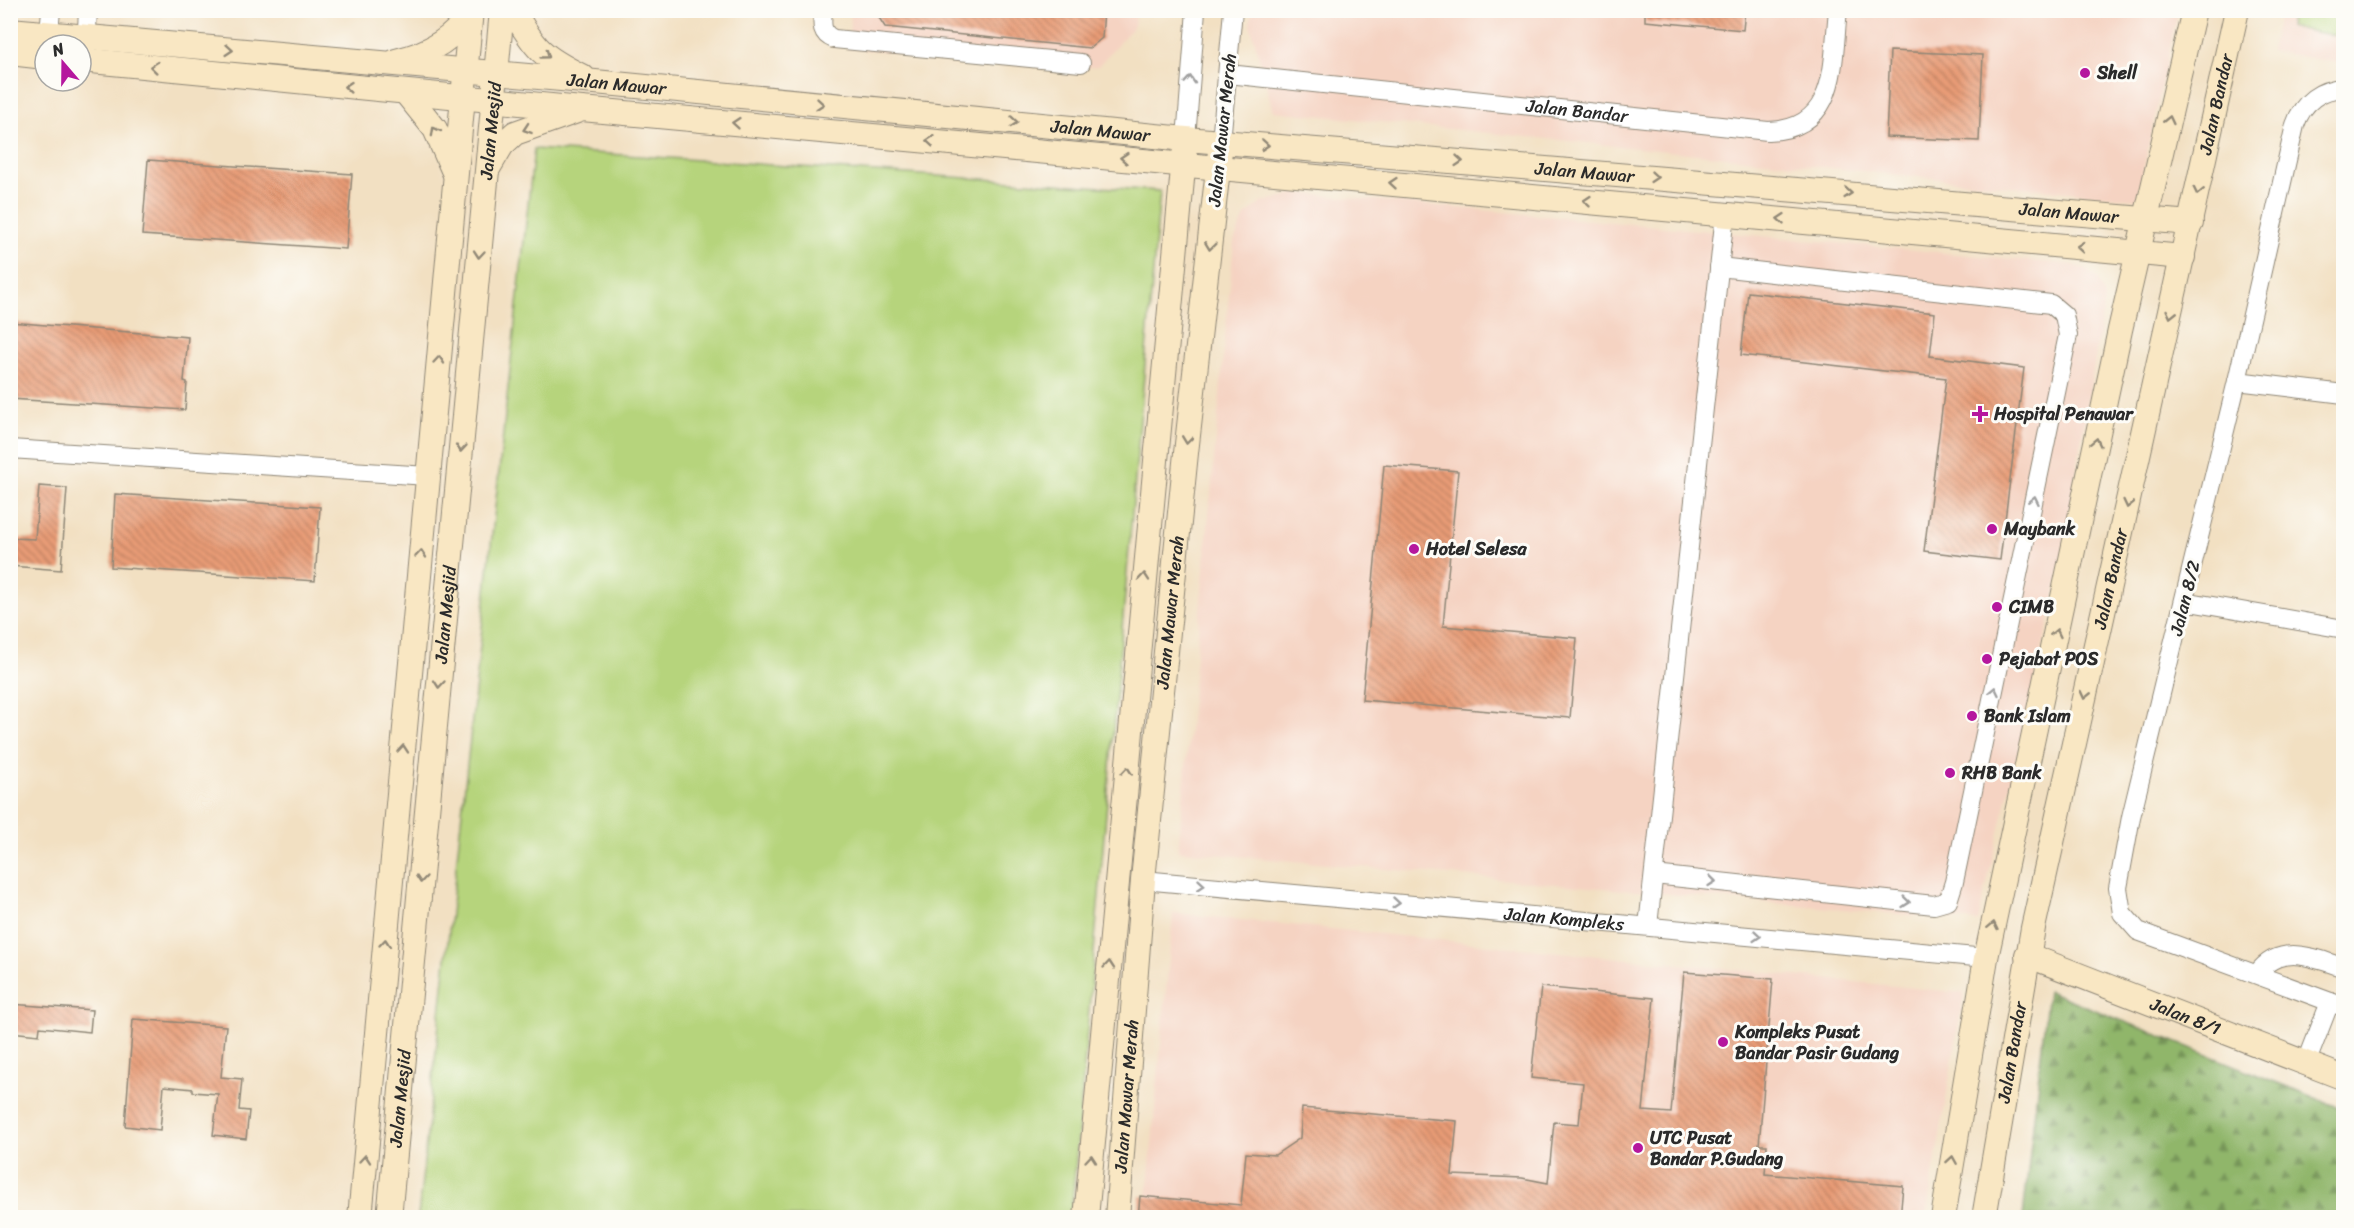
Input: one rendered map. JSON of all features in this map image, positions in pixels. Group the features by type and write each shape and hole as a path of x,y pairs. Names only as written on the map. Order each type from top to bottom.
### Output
{"street":[{"path":"86,33 88,10"},
{"name":"Jalan Mesjid","path":"389,1218 502,10"},
{"path":"513,10 538,50 595,82"},
{"path":"823,10 822,28 829,37 834,39 1081,63"},
{"name":"Jalan Mawar Merah","path":"1086,1218 1196,10"},
{"name":"Jalan Mawar Merah","path":"1117,1218 1143,880 1185,453 1219,167 1233,10"},
{"name":"Jalan Bandar","path":"1228,74 1768,131 1783,130 1809,119 1827,95 1838,10"},
{"path":"1943,1218 1986,958 2138,252 2194,10"},
{"name":"Jalan Bandar","path":"1984,1218 2027,955 2237,10"},
{"path":"382,64 417,56 446,40 462,26 471,11"},
{"name":"Jalan Mesjid","path":"360,1218 471,11"},
{"name":"Jalan Mawar","path":"10,30 49,30"},
{"name":"Jalan Mawar","path":"93,52 382,64 595,82 1186,139 2191,223"},
{"path":"10,53 33,56"},
{"name":"Jalan Mawar","path":"93,53 406,93 2183,257"},
{"name":"Jalan 8/2","path":"2306,1064 2337,1005 2138,931 2122,913 2118,888 2132,817 2297,120 2313,97 2328,90 2343,88"},
{"path":"406,93 435,129 456,174"},
{"path":"484,196 489,167 502,145 514,133 582,109"},
{"path":"1648,926 1725,214"},
{"path":"1654,875 1934,905 1948,901 1954,882 2068,334 2064,315 2051,304 1719,267"},
{"path":"2237,381 2343,394"},
{"path":"10,448 428,476"},
{"path":"2184,600 2343,629"},
{"name":"Jalan Kompleks","path":"1143,880 1986,958"},
{"path":"2257,974 2272,959 2290,954 2313,957 2343,968"},
{"name":"Jalan 8/1","path":"2027,955 2343,1078"}],"shaded area":[{"path":"1252,10 2178,11 2137,199 1273,111 1250,24"},
{"path":"851,11 1136,11 1134,26 1098,66 1077,69 848,48"},
{"path":"2280,11 2343,11 2343,64 2271,51"},
{"path":"1296,193 2074,265 2098,279 2105,298 2058,583 1978,921 1178,851 1234,241 1245,216 1261,203"},
{"path":"1173,913 1964,993 1926,1217 1145,1218"}],"green space":[{"path":"2292,11 2343,11 2343,37 2289,27"},
{"path":"534,149 1160,191 1071,1217 418,1217"},
{"path":"2048,991 2343,1109 2343,1217 2023,1217"}],"building":[{"path":"874,10 1104,10 1102,38 1090,48 885,27"},
{"path":"1645,10 1745,10 1743,30 1645,21"},
{"path":"1890,51 1983,55 1979,141 1886,137"},
{"path":"148,160 352,174 346,249 142,235"},
{"path":"1748,292 1935,313 1930,356 2024,368 2000,560 1924,551 1946,378 1741,355"},
{"path":"10,322 188,337 184,381 187,382 185,410 10,399"},
{"name":"Hotel Selesa","path":"1384,465 1458,471 1443,626 1577,638 1570,718 1362,700"},
{"path":"39,486 67,488 61,570 10,566 10,538 35,539"},
{"path":"115,494 320,507 315,581 111,567"},
{"name":"Kompleks Pusat Bandar Pasir Gudang","path":"1684,972 1773,979 1759,1145 1767,1145 1765,1174 1903,1186 1900,1218 1138,1218 1140,1196 1241,1205 1246,1153 1275,1155 1300,1138 1302,1108 1457,1121 1452,1175 1522,1178 1548,1183 1554,1122 1579,1124 1583,1083 1531,1078 1541,987 1654,998 1643,1111 1671,1113"},
{"path":"10,1004 92,1010 90,1032 40,1027 39,1035 10,1032"},
{"path":"133,1019 226,1026 221,1077 242,1079 239,1110 249,1111 246,1139 213,1135 218,1094 193,1092 193,1089 164,1086 160,1130 125,1126"}],"place":[{"name":"Shell","path":"2085,73"},
{"name":"Hospital Penawar","path":"1980,414"},
{"name":"Maybank","path":"1992,529"},
{"name":"Hotel Selesa","path":"1414,549"},
{"name":"CIMB","path":"1997,607"},
{"name":"Pejabat POS","path":"1987,659"},
{"name":"Bank Islam","path":"1972,716"},
{"name":"RHB Bank","path":"1950,773"},
{"name":"Kompleks Pusat Bandar Pasir Gudang","path":"1723,1042"},
{"name":"UTC Pusat Bandar P.Gudang","path":"1638,1148"}]}
